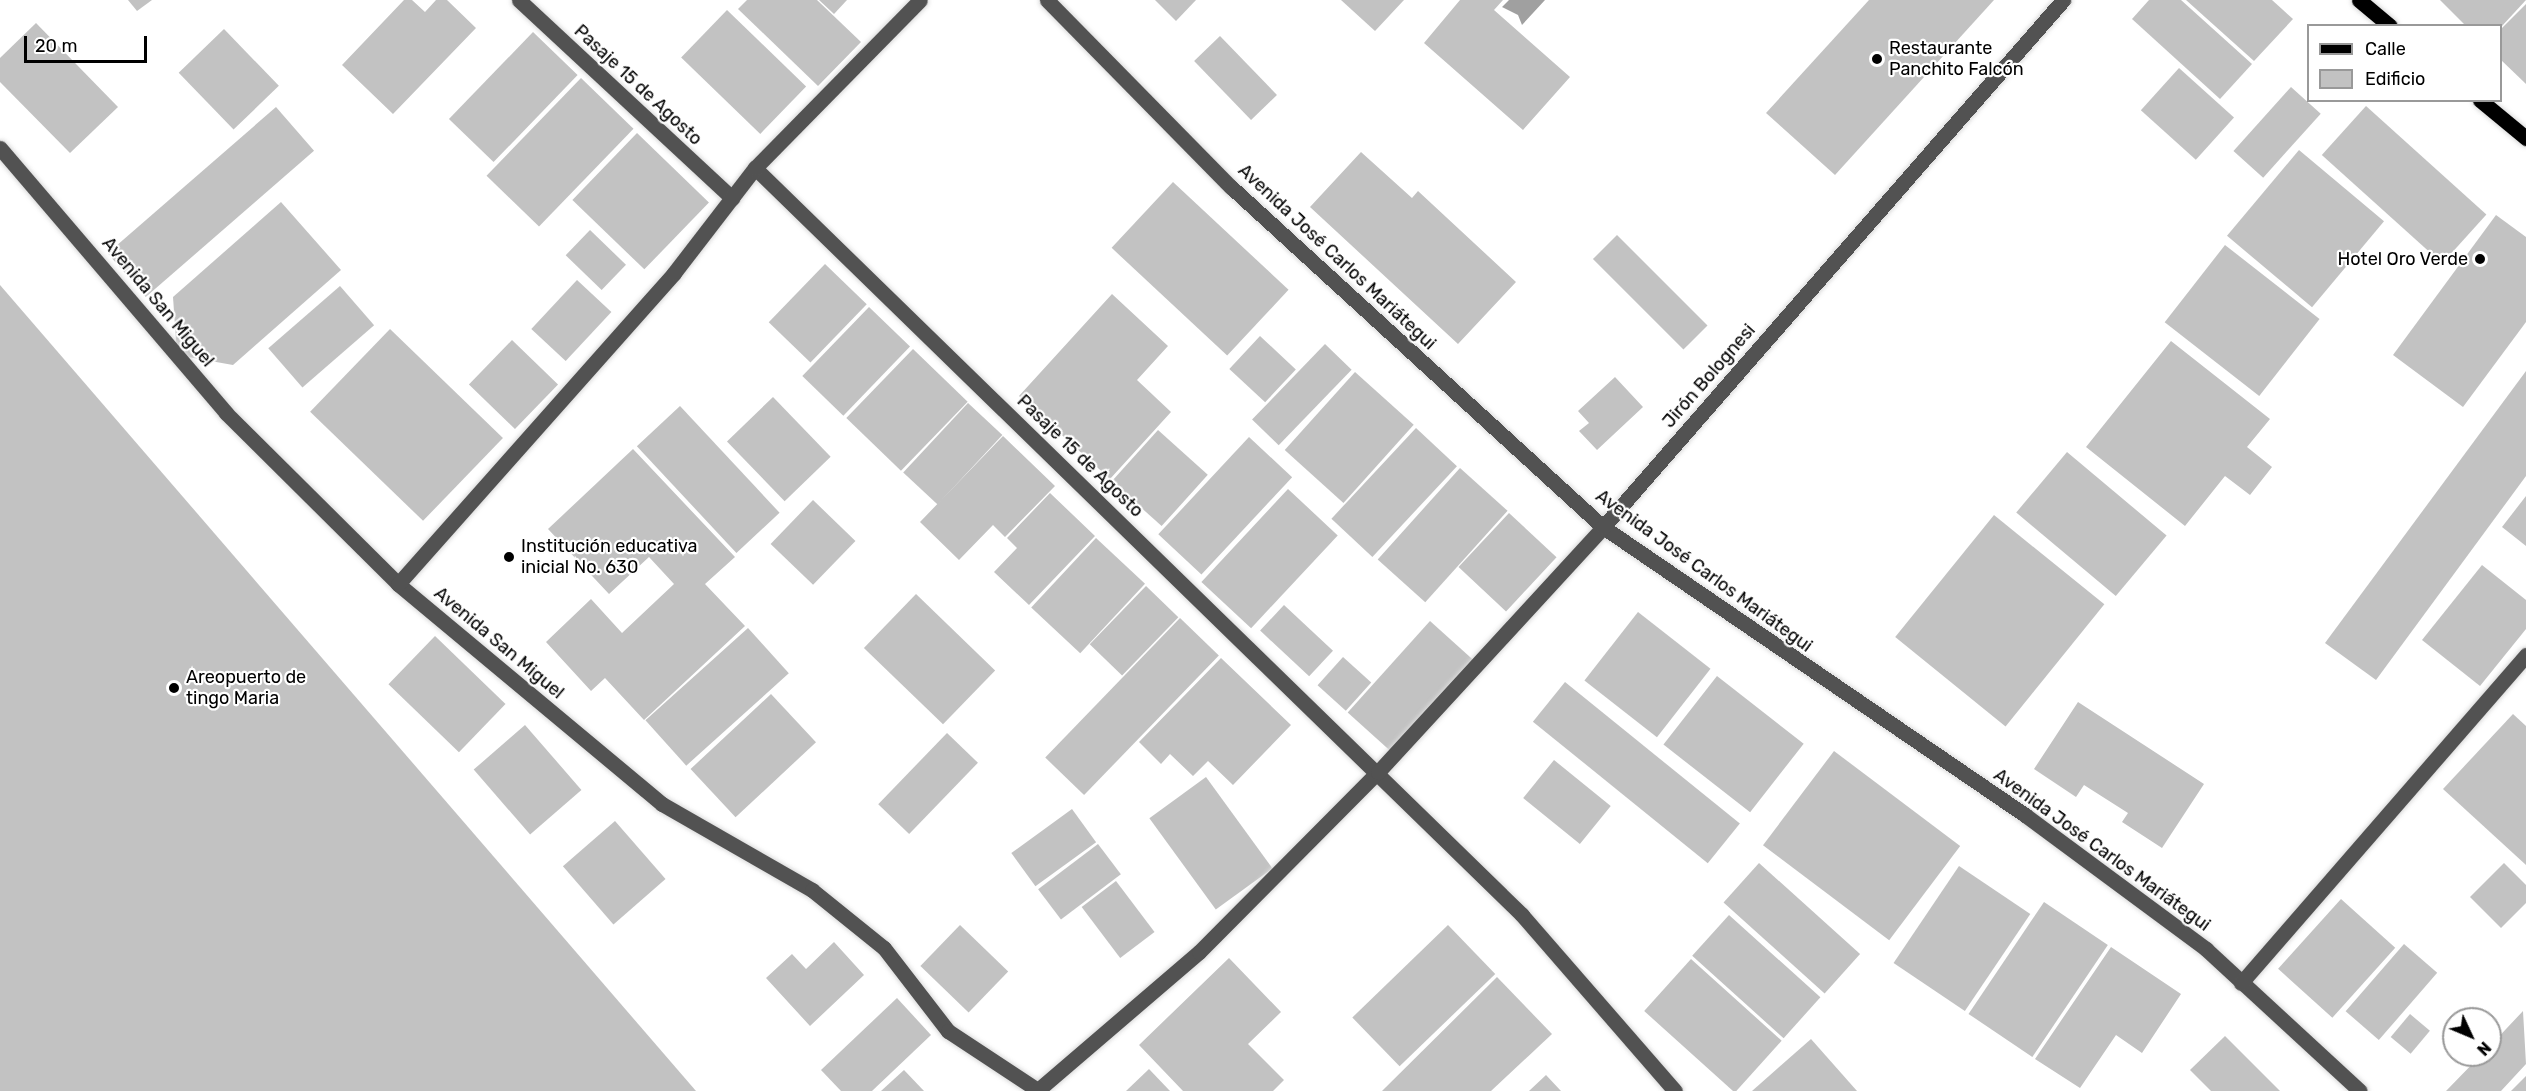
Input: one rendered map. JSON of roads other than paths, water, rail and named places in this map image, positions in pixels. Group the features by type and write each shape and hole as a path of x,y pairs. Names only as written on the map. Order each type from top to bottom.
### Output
{"main road":[{"path":"2359,0 2388,24"},
{"path":"2483,102 2526,138"}],"street":[{"name":"Pasaje 15 de Agosto","path":"519,0 732,198"},
{"path":"398,584 674,273 755,168 920,0"},
{"name":"Avenida José Carlos Mariátegui","path":"1047,0 1231,187 1603,527 2025,815 2206,949 2360,1091"},
{"name":"Jirón Bolognesi","path":"1039,1090 1199,952 1378,772 1603,527 2063,0"},
{"name":"Avenida San Miguel","path":"0,148 226,413 398,584 662,804 812,890 884,948 948,1031 1039,1090"},
{"name":"Pasaje 15 de Agosto","path":"755,168 1378,772 1522,915 1675,1091"},
{"path":"2241,983 2525,659"}],"place":[{"name":"Restaurante Panchito Falcón","path":"1877,59"},
{"name":"Hotel Oro Verde","path":"2480,259"},
{"name":"Institución educativa inicial No. 630","path":"509,557"},
{"name":"Areopuerto de tingo Maria","path":"174,688"}]}
